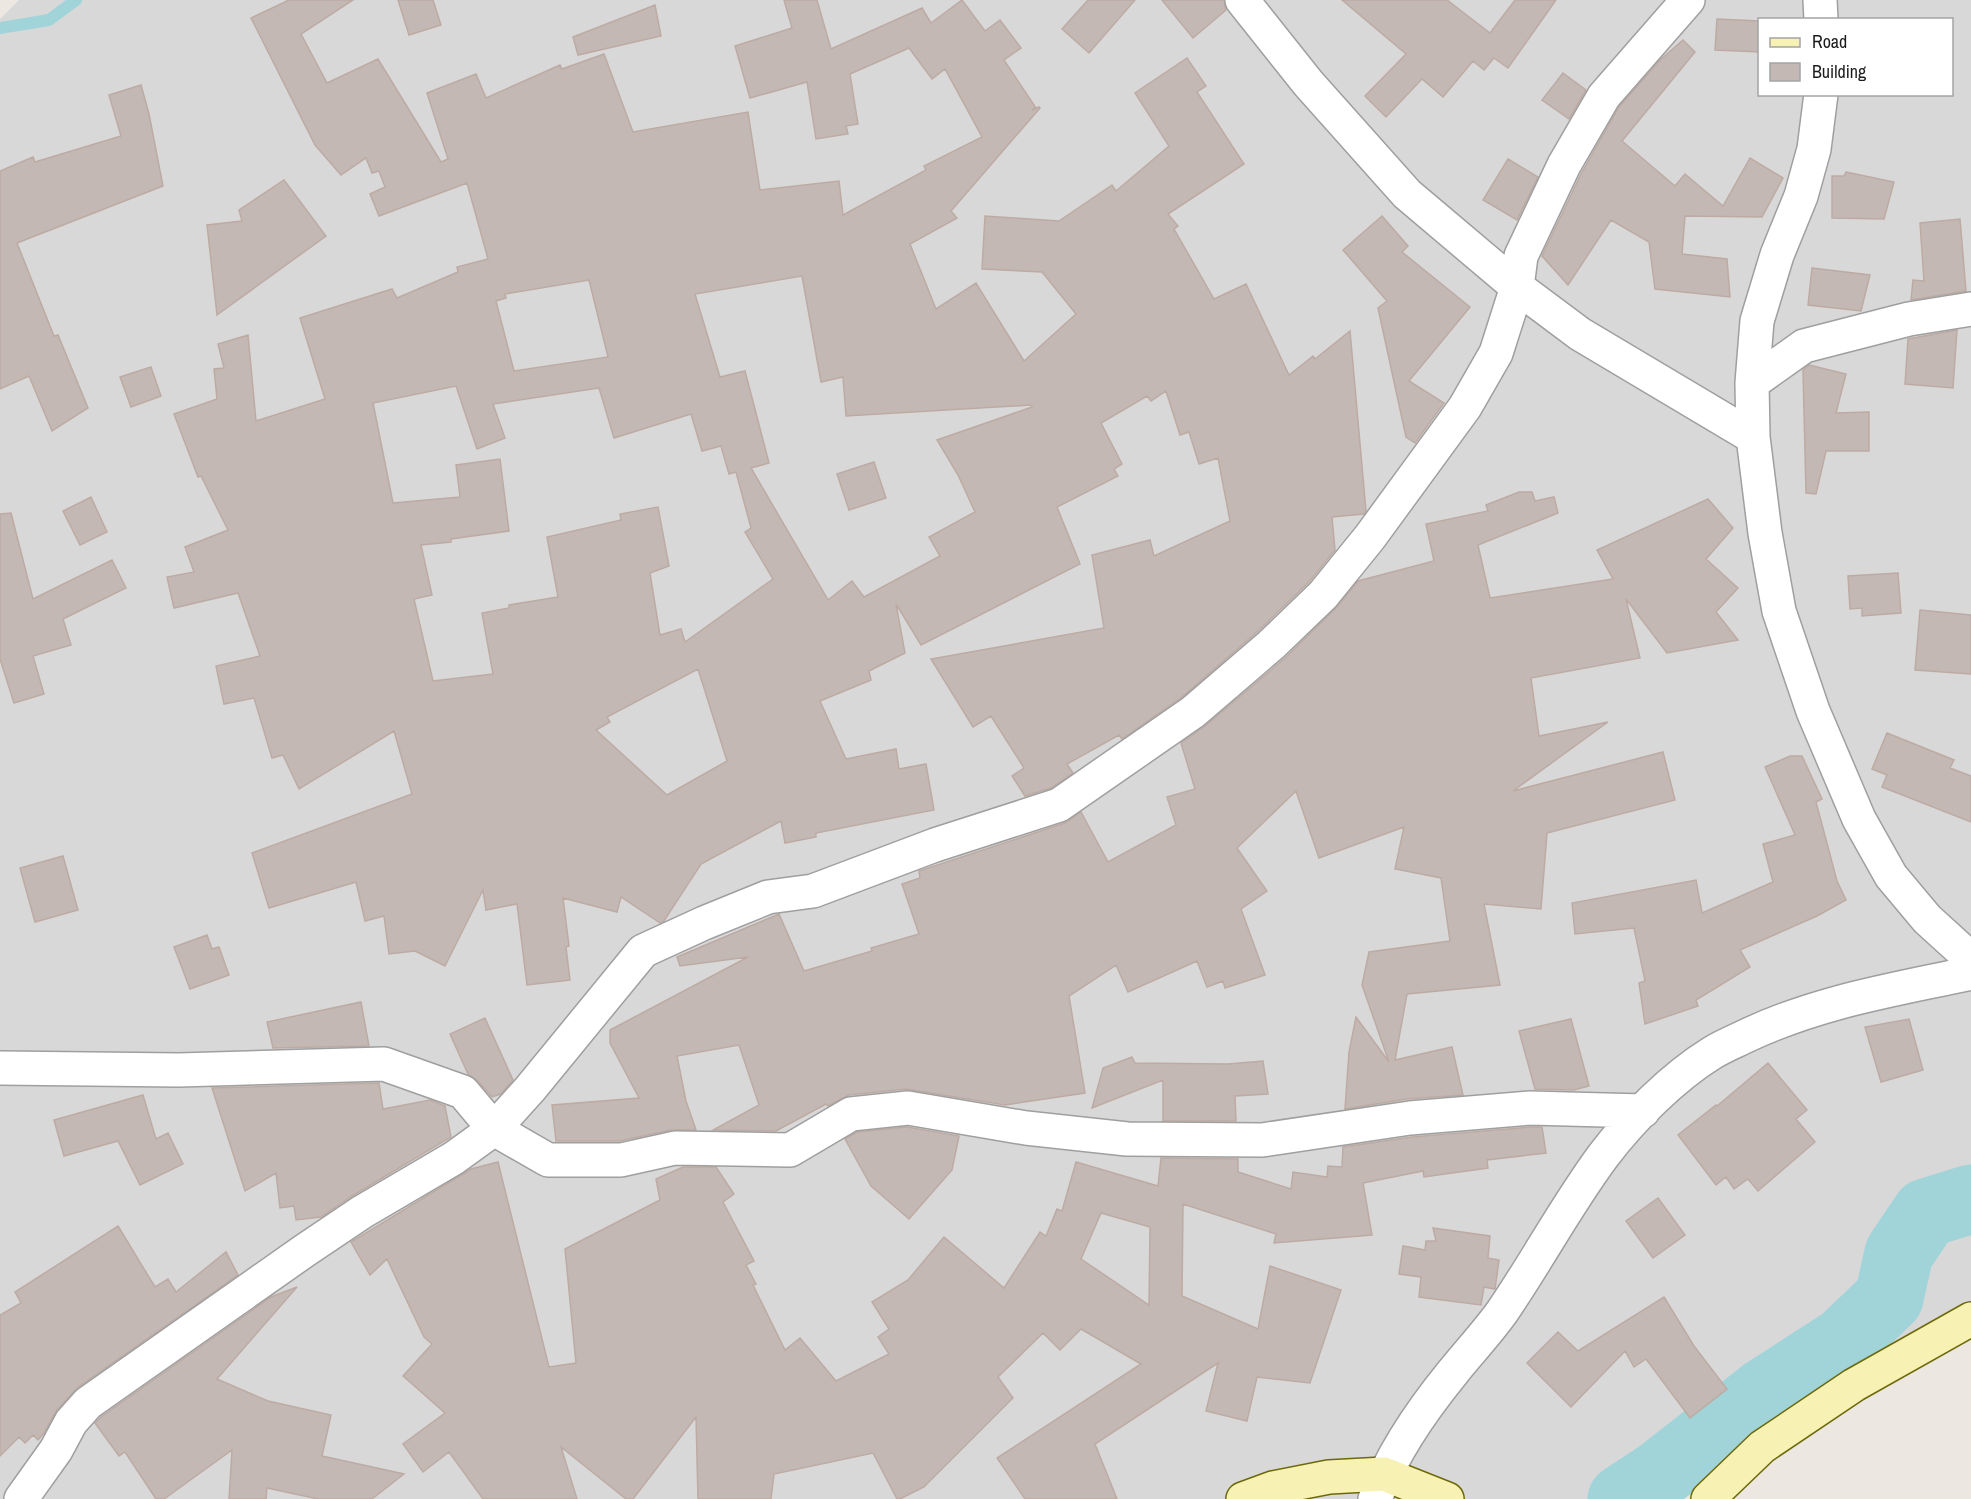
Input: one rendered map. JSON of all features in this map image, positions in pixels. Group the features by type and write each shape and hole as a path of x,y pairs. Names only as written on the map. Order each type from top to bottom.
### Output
{"street":[{"path":"1242,0 1308,82 1407,194 1517,287 1580,334 1753,437"},
{"path":"21,1499 56,1450 71,1422 88,1402 362,1212 454,1158 494,1129 530,1089 643,951 768,897 813,891 935,844 1059,805 1193,712 1271,645 1323,595 1370,537 1465,407 1496,353 1517,287 1521,256 1564,165 1604,96 1688,0"},
{"path":"1820,0 1821,18"},
{"path":"1821,96 1814,149 1801,196 1777,255 1757,321 1752,383 1753,437 1760,503 1779,611 1813,711 1859,819 1891,876 1927,919 1971,960"},
{"path":"1752,383 1804,346 1909,319 1971,309"},
{"path":"1379,1486 1434,1396 1500,1314 1605,1154 1673,1080 1713,1052 1781,1020 1843,1000 1971,973"},
{"path":"0,1068 179,1070 384,1064 463,1092 494,1129 548,1160 621,1160 675,1148 790,1150 851,1114 908,1108 1026,1128 1127,1139 1262,1140 1410,1118 1530,1108 1643,1111"},
{"path":"1708,1499 1762,1447 1854,1385 1971,1319"},
{"path":"1243,1499 1273,1488 1329,1477 1447,1499"}],"shaded area":[{"path":"19,0 1971,0 1971,1338 1846,1358 1676,1499 0,1499 0,19"}],"building":[{"path":"289,0 353,0 301,34 327,83 378,59 441,162 448,159 427,93 476,74 486,98 560,65 562,69 604,54 633,132 748,112 760,190 839,181 843,215 926,170 924,166 982,137 945,69 932,79 909,48 850,74 858,124 846,126 848,134 816,139 807,82 750,98 735,46 792,28 784,0 817,0 831,49 922,8 931,23 962,0 985,31 1000,20 1021,48 1004,60 1036,108 1032,110 1040,108 951,211 957,218 910,244 936,309 976,283 1024,361 1076,314 1042,272 982,269 985,216 1059,221 1112,185 1116,191 1169,146 1135,93 1187,58 1206,86 1197,92 1244,164 1168,214 1178,226 1174,229 1214,299 1246,284 1289,375 1313,356 1315,359 1350,331 1366,511 1364,514 1332,517 1335,550 1309,582 1258,631 1182,697 1122,739 1119,735 1067,764 1073,773 1051,788 1025,796 1012,776 1024,768 991,716 973,727 931,659 1104,628 1092,555 1150,540 1154,556 1230,521 1218,458 1199,464 1189,432 1180,435 1166,391 1151,401 1147,396 1101,423 1122,464 1114,469 1118,476 1057,507 1080,564 921,645 896,604 905,653 869,671 871,680 820,701 846,759 896,749 899,769 926,764 934,810 816,833 816,837 785,843 781,821 701,864 664,921 660,923 621,897 617,912 563,898 569,946 566,947 570,980 527,985 517,904 486,910 483,890 445,966 415,951 389,954 384,916 365,921 356,882 269,908 252,853 412,794 394,731 299,789 283,755 272,758 254,698 224,704 216,666 260,656 238,593 174,608 167,577 194,572 185,547 228,530 201,476 198,477 174,414 217,399 214,369 224,368 218,344 248,335 256,421 325,399 300,318 392,289 397,298 458,272 457,267 488,259 467,183 379,216 370,194 385,187 379,171 372,173 366,158 341,175 315,145 251,18","holes":["802,276 821,382 843,377 846,416 1031,405 1032,407 937,440 958,475 975,512 929,537 940,556 864,597 852,581 828,600 751,468 769,463 745,371 720,377 695,294","589,280 608,357 514,371 496,301 506,298 505,294","456,386 477,449 505,438 493,404 599,388 614,438 691,414 702,451 721,446 729,474 736,472 751,528 745,532 773,579 685,642 681,629 660,635 650,573 669,566 658,507 620,514 621,520 547,537 558,597 509,605 509,608 482,613 493,674 433,681 414,599 432,595 421,545 509,531 500,459 456,465 460,497 393,503 373,403","698,669 727,761 667,795 596,730 610,722 607,717"]},
{"path":"398,0 433,0 441,25 409,35"},
{"path":"1088,0 1135,0 1089,53 1062,29"},
{"path":"1162,0 1224,0 1226,10 1193,38"},
{"path":"1342,0 1447,0 1490,33 1515,0 1556,0 1508,68 1494,58 1484,70 1473,61 1443,97 1422,79 1386,117 1365,96 1406,54"},
{"path":"655,5 661,36 578,55 573,37"},
{"path":"1717,19 1758,21 1758,52 1715,50"},
{"path":"1683,40 1695,52 1622,141 1675,186 1685,174 1723,206 1750,158 1783,178 1762,217 1685,216 1682,254 1727,259 1730,297 1655,289 1649,242 1611,220 1568,285 1542,256 1581,174 1619,107 1660,60"},
{"path":"1563,73 1586,90 1569,119 1542,100"},
{"path":"141,85 163,186 17,243 54,336 58,335 88,408 52,431 29,376 0,389 0,171 33,157 35,162 121,136 109,95"},
{"path":"1508,159 1538,177 1517,220 1483,200"},
{"path":"1846,172 1894,182 1884,219 1832,218 1832,176 1844,176"},
{"path":"284,180 326,236 217,315 207,225 242,221 239,210"},
{"path":"1382,216 1408,246 1402,252 1470,307 1409,381 1444,403 1415,443 1406,437 1378,308 1387,301 1343,250"},
{"path":"1960,219 1966,291 1911,300 1913,280 1924,281 1920,223"},
{"path":"1812,268 1870,275 1861,311 1808,305"},
{"path":"1957,330 1953,388 1905,384 1908,339"},
{"path":"1809,365 1846,374 1836,413 1869,412 1869,451 1826,451 1816,494 1806,493 1803,370"},
{"path":"151,367 161,396 131,407 120,377"},
{"path":"874,462 886,498 849,510 837,474"},
{"path":"1519,492 1532,492 1535,501 1554,497 1558,513 1478,545 1490,598 1613,579 1597,550 1708,499 1733,528 1706,559 1738,588 1716,612 1738,640 1667,653 1626,599 1640,658 1531,678 1539,736 1608,722 1513,791 1663,752 1675,800 1547,833 1541,909 1484,904 1500,985 1407,994 1395,1060 1452,1047 1463,1095 1407,1099 1345,1109 1349,1052 1356,1017 1389,1062 1362,985 1369,952 1450,941 1441,878 1395,869 1404,827 1319,858 1296,791 1237,848 1267,891 1241,909 1265,975 1225,988 1223,981 1207,987 1197,961 1128,992 1116,965 1069,996 1085,1093 1005,1105 906,1089 849,1095 828,1106 826,1104 776,1131 713,1130 759,1105 739,1045 677,1056 686,1101 696,1130 671,1130 619,1141 556,1141 552,1105 639,1098 610,1043 610,1030 748,957 680,966 677,957 779,914 804,971 919,934 902,884 920,878 919,871 1065,823 1081,812 1108,862 1176,825 1167,797 1195,789 1181,743 1205,726 1284,659 1336,608 1358,581 1434,561 1426,524 1488,511 1486,505"},
{"path":"91,497 107,532 80,545 63,511"},
{"path":"11,513 33,599 112,560 126,588 63,619 71,645 33,656 44,694 14,703 0,659 0,514"},
{"path":"1898,573 1901,613 1862,616 1862,608 1850,609 1848,576"},
{"path":"1920,610 1971,615 1971,674 1915,670"},
{"path":"1887,733 1954,760 1950,768 1971,776 1971,822 1882,787 1887,775 1872,769"},
{"path":"1790,756 1802,756 1822,799 1816,802 1837,881 1846,900 1817,916 1740,950 1750,967 1696,1000 1698,1006 1645,1024 1639,983 1645,981 1634,928 1575,934 1572,903 1696,880 1702,913 1773,882 1763,844 1795,835 1765,767"},
{"path":"63,856 78,910 35,922 20,868"},
{"path":"207,935 212,949 219,947 229,975 190,989 174,947"},
{"path":"361,1002 369,1046 273,1048 267,1022"},
{"path":"485,1018 513,1080 501,1094 492,1097 477,1080 468,1074 450,1034"},
{"path":"1571,1019 1589,1086 1574,1090 1535,1089 1519,1031"},
{"path":"1909,1019 1923,1070 1881,1082 1865,1027"},
{"path":"1132,1057 1135,1063 1228,1064 1263,1061 1268,1094 1235,1096 1236,1121 1163,1121 1163,1080 1092,1108 1103,1068"},
{"path":"1768,1063 1807,1110 1796,1119 1815,1142 1758,1191 1748,1179 1734,1189 1726,1177 1716,1185 1678,1135"},
{"path":"379,1083 383,1109 430,1100 445,1106 451,1137 321,1217 296,1220 294,1206 280,1208 276,1173 245,1191 212,1088"},
{"path":"143,1095 156,1139 168,1133 183,1164 140,1185 118,1141 64,1156 54,1120"},
{"path":"907,1127 959,1136 952,1170 909,1219 871,1186 845,1139 857,1132"},
{"path":"1542,1127 1546,1153 1487,1160 1488,1168 1424,1177 1423,1171 1363,1183 1372,1235 1274,1243 1276,1234 1183,1204 1182,1296 1258,1329 1270,1266 1341,1290 1310,1383 1257,1377 1247,1421 1206,1411 1218,1363 1095,1444 1117,1499 1025,1499 997,1458 1141,1364 1081,1329 1060,1350 1043,1333 998,1377 1013,1398 924,1487 900,1499 897,1499 873,1453 774,1474 771,1499 698,1499 696,1417 633,1499 626,1499 561,1447 577,1499 483,1499 449,1452 423,1472 403,1444 445,1413 403,1376 432,1344 424,1337 387,1259 370,1275 351,1242 471,1169 498,1162 549,1367 576,1363 565,1249 660,1200 656,1179 683,1167 716,1167 734,1194 723,1202 754,1261 746,1265 756,1284 753,1285 785,1350 800,1338 836,1381 889,1354 878,1337 889,1329 872,1302 908,1280 944,1237 1004,1288 1040,1232 1046,1236 1057,1209 1062,1211 1076,1162 1158,1186 1161,1158 1238,1159 1238,1172 1291,1189 1293,1172 1327,1177 1328,1166 1342,1167 1343,1147 1412,1137","holes":["1101,1213 1150,1227 1149,1305 1081,1259"]},
{"path":"1658,1198 1685,1235 1653,1258 1626,1221"},
{"path":"118,1226 155,1287 168,1279 176,1292 226,1252 238,1275 77,1388 57,1410 38,1440 33,1435 25,1443 19,1437 0,1456 0,1315 21,1303 15,1292"},
{"path":"1433,1228 1490,1236 1488,1258 1499,1260 1495,1289 1484,1287 1481,1305 1419,1297 1421,1277 1399,1274 1403,1246 1425,1250 1426,1241 1436,1241"},
{"path":"297,1287 217,1379 268,1401 331,1415 322,1456 404,1474 372,1499 318,1499 267,1488 266,1499 229,1499 232,1450 164,1499 156,1499 125,1452 119,1456 95,1423 271,1297"},
{"path":"1664,1297 1694,1346 1727,1389 1690,1418 1646,1359 1634,1367 1625,1351 1571,1407 1527,1363 1558,1332 1578,1351"}],"waterway":[{"path":"0,28 49,20 76,0"},
{"path":"1622,1499 1660,1474 1765,1392 1844,1341 1889,1298 1899,1253 1926,1213 1971,1199"}]}
